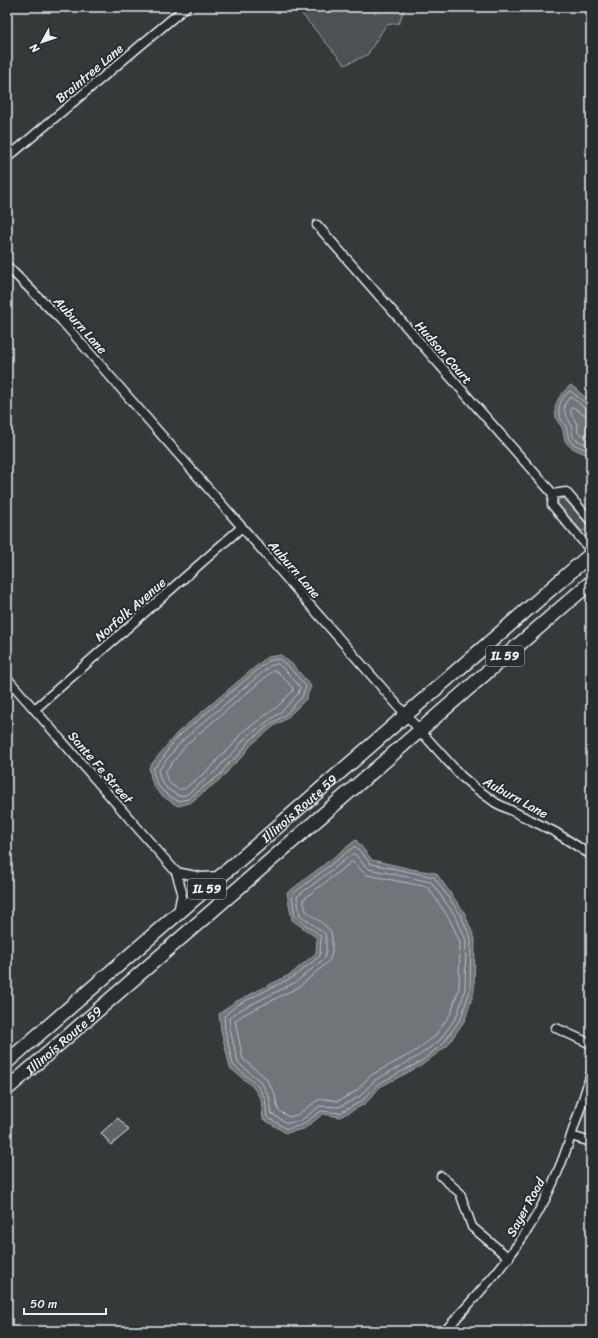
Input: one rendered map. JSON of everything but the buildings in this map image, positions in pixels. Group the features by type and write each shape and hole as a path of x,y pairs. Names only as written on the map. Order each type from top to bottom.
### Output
{"main road":[{"name":"Illinois Route 59","path":"7,1062 591,554"},
{"name":"Illinois Route 59","path":"7,1089 591,582"}],"street":[{"name":"Braintree Lane","path":"7,158 186,7"},
{"name":"Hudson Court","path":"317,225 554,494 552,505 591,551"},
{"name":"Auburn Lane","path":"7,266 61,320 461,776 482,794 496,803 555,832 591,855"},
{"path":"554,494 566,492 591,521"},
{"name":"Norfolk Avenue","path":"35,709 242,527"},
{"name":"Sante Fe Street","path":"7,678 176,872 182,892 178,914"},
{"path":"176,872 201,877 221,876"},
{"path":"556,1028 591,1044"},
{"name":"Sayer Road","path":"445,1331 509,1258 529,1228 558,1173 591,1074"},
{"path":"571,1136 591,1142"},
{"path":"441,1176 460,1193 472,1227 509,1258"}],"shaded area":[{"path":"296,7 401,7 404,10 399,23 386,25 367,55 345,65"},
{"path":"562,498 565,499 587,525 587,530 581,531 558,504 558,501"}],"water":[{"path":"571,385 591,402 591,456 575,450 568,445 562,428 555,415 556,405 560,396"},
{"path":"281,655 293,665 311,686 306,699 286,719 274,726 251,745 243,756 223,777 190,803 178,806 165,798 154,786 149,767 173,737 267,657"},
{"path":"356,840 372,860 436,873 464,912 475,939 474,991 465,1020 447,1046 422,1065 380,1087 365,1104 340,1117 323,1114 304,1129 286,1133 263,1119 261,1099 252,1086 230,1068 221,1030 219,1014 235,1002 291,974 316,953 317,938 292,920 287,893"}]}
